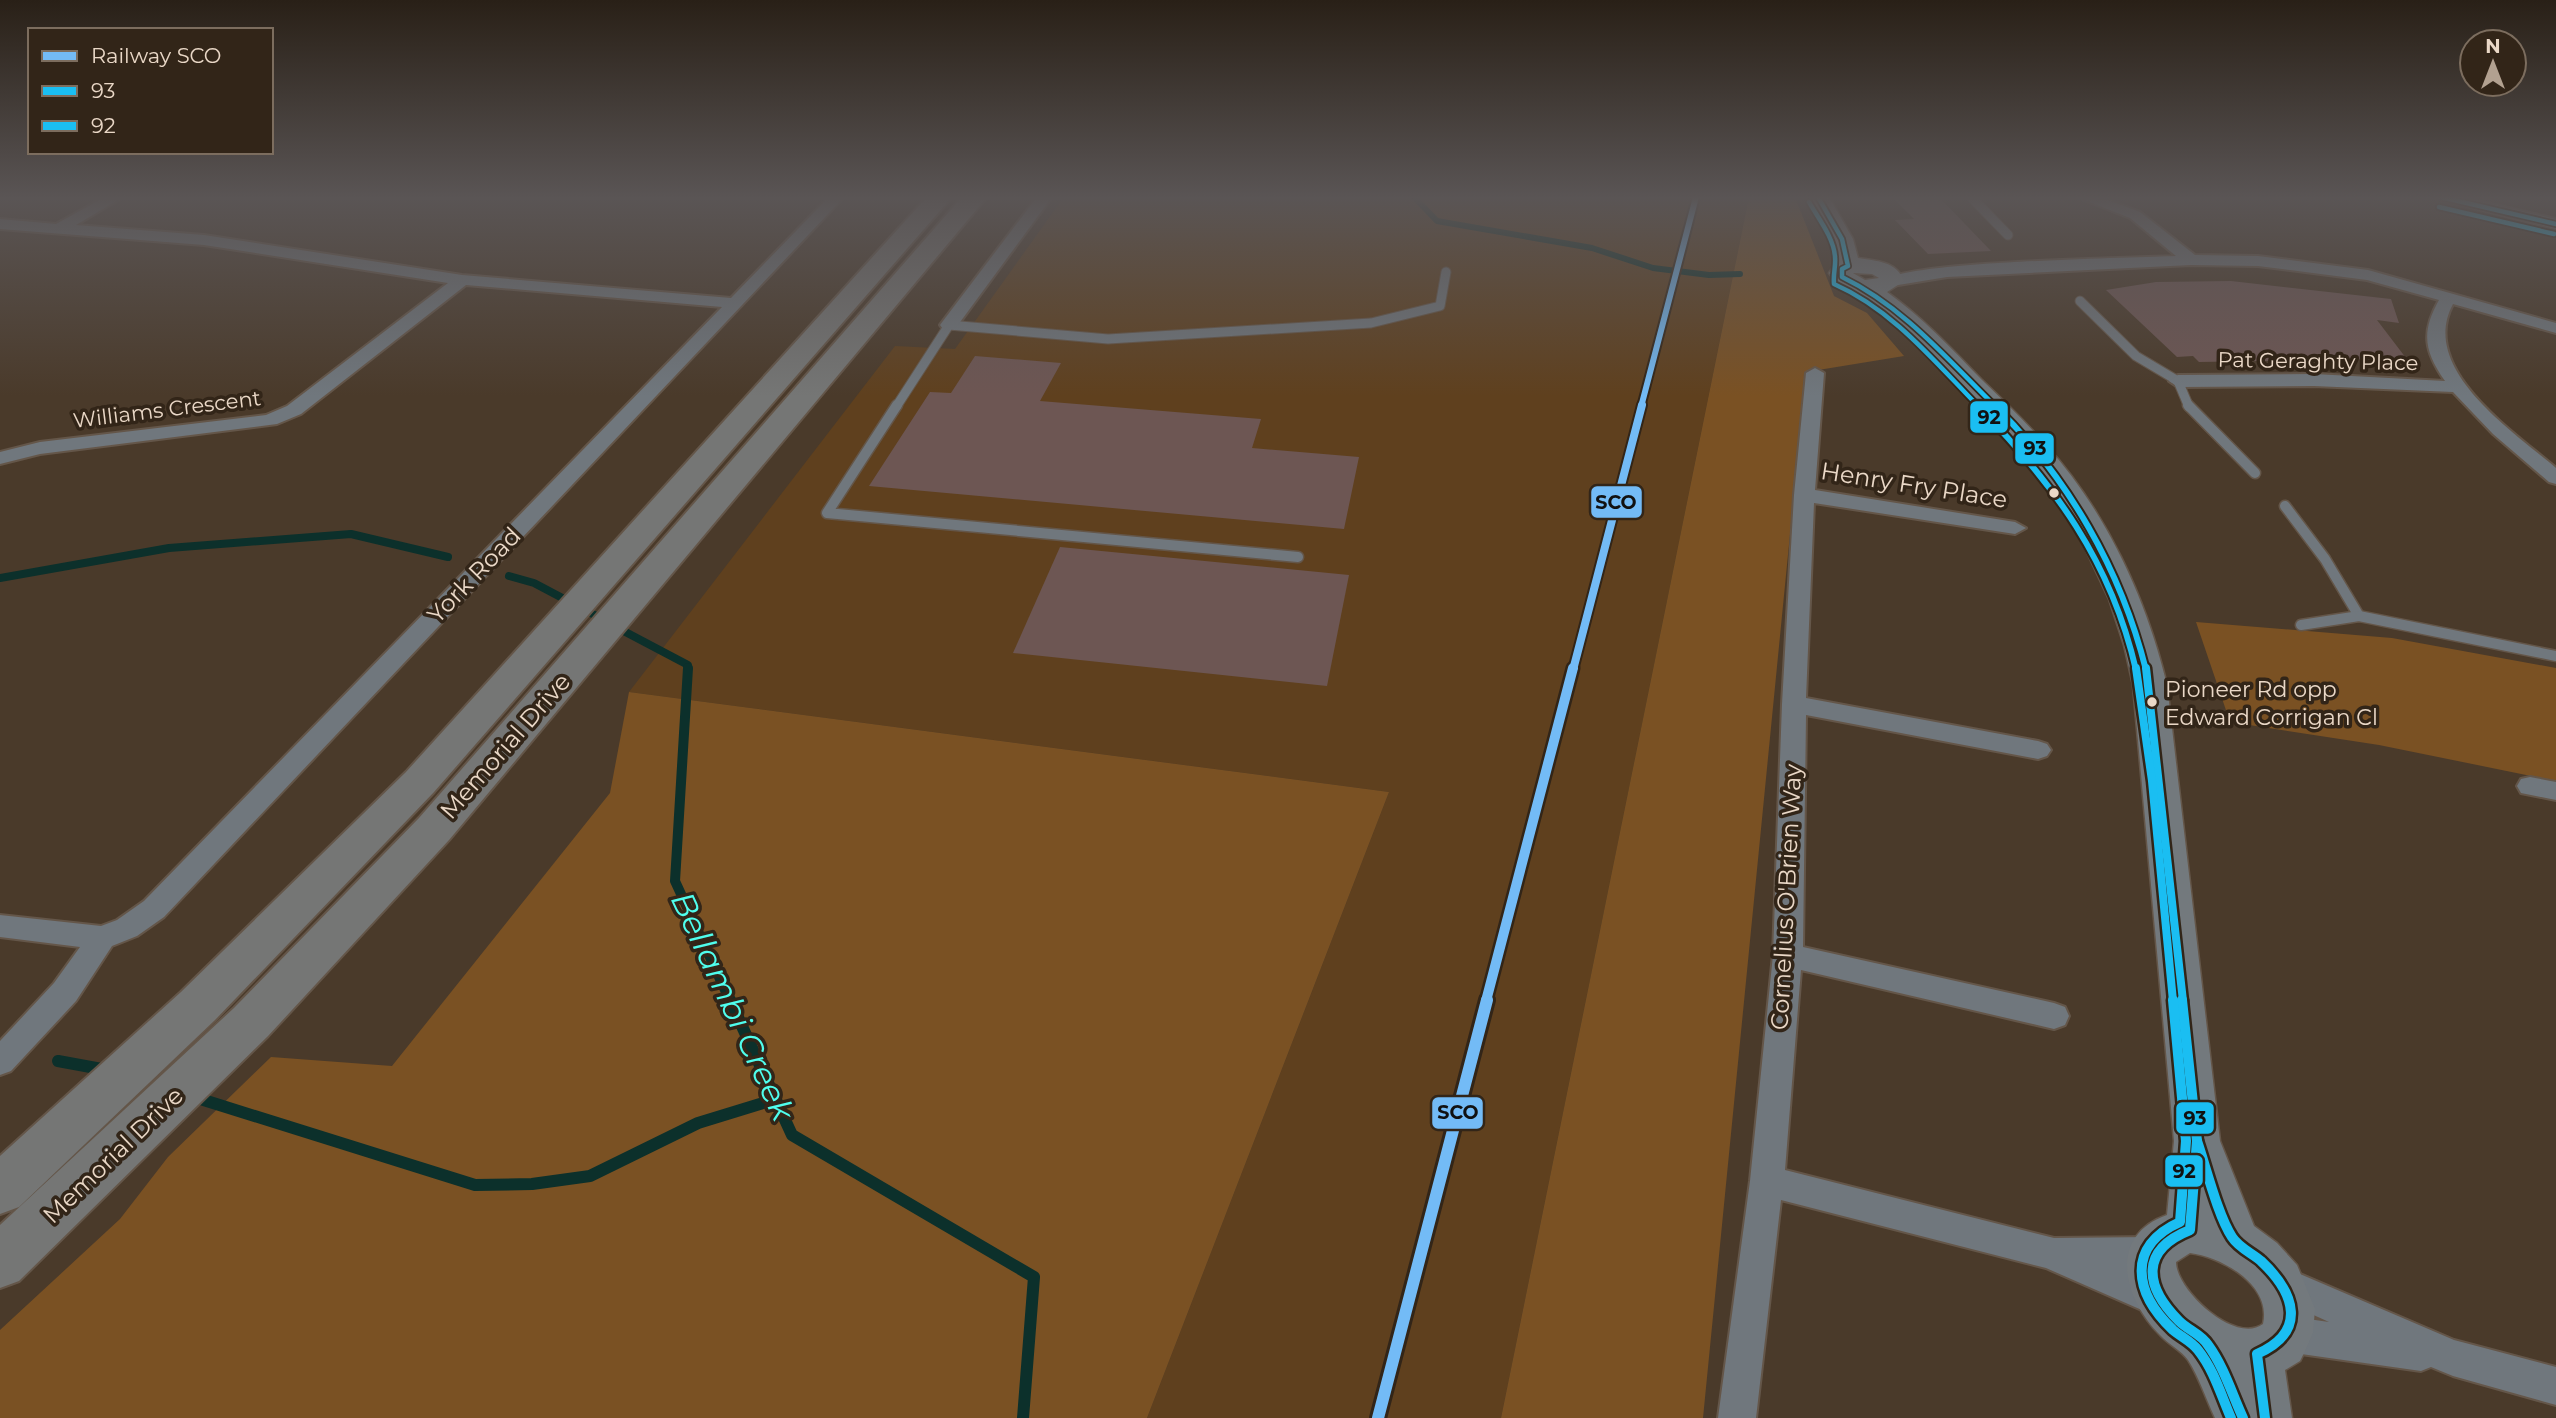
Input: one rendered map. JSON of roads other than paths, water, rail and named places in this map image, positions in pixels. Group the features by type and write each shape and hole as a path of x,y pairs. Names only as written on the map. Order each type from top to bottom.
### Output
{"main road":[{"name":"Memorial Drive","path":"0,1262 128,1143 251,1022 434,829 567,645 584,597 881,263"},
{"name":"Memorial Drive","path":"0,1190 198,1006 420,782 567,645 620,612 918,263"},
{"path":"1846,263 1847,266 1842,269 1842,277 1879,277"},
{"path":"1866,263 1879,277 1905,316 2014,426 2057,476 2088,522 2126,599 2141,645 2155,726 2197,1140 2185,1257 2180,1322 2205,1339 2242,1354 2272,1344 2291,1326 2289,1305 2279,1282 2262,1262 2185,1257"},
{"path":"2205,1339 2243,1418"},
{"path":"2265,1418 2272,1344"}],"street":[{"path":"353,263 462,280 734,303"},
{"name":"York Road","path":"102,938 127,928 155,909 773,263"},
{"path":"949,325 995,263"},
{"path":"1879,277 2126,263"},
{"path":"2256,263 2313,266 2368,275 2556,328"},
{"name":"Williams Crescent","path":"0,458 40,448 270,420 294,410 462,280"},
{"path":"2449,297 2435,326 2438,353 2456,387 2556,478"},
{"name":"Cornelius O'Brien Way","path":"1737,1418 1767,1181 1788,955 1794,704 1804,495 1815,373"},
{"name":"Pat Geraghty Place","path":"2178,381 2314,380 2456,387"},
{"name":"Henry Fry Place","path":"1804,495 2015,528"},
{"path":"1794,704 2038,750"},
{"path":"2530,786 2556,791"},
{"path":"0,926 102,938 65,992 0,1062"},
{"path":"1788,955 2054,1016"},
{"path":"1767,1181 2049,1252 2185,1257"},
{"path":"2049,1252 2185,1257"},
{"path":"2279,1282 2453,1357 2556,1386"},
{"path":"2272,1344 2453,1357"}],"lane":[{"path":"1298,556 827,513 949,325 1108,339 1371,323 1440,306 1447,272"},
{"path":"2080,302 2136,356 2178,381 2189,408 2255,473"},
{"path":"2285,506 2325,559 2359,616"},
{"path":"2301,625 2359,616 2556,656"}],"waterway":[{"path":"1638,263 1653,268 1709,275 1740,274"},
{"path":"0,578 169,548 351,534 448,557"},
{"path":"509,576 534,583 604,620"},
{"path":"616,627 688,665 688,668"},
{"name":"Bellambi Creek","path":"688,668 675,881 730,1001"},
{"name":"Bellambi Creek","path":"730,1000 776,1099"},
{"path":"58,1061 107,1070"},
{"path":"194,1097 475,1185 532,1184 590,1176 698,1123 776,1099"},
{"name":"Bellambi Creek","path":"776,1099 792,1135 1034,1277 1023,1418"}],"rail line":[{"name":"SCO","path":"1378,1418 1679,263"}],"place":[{"name":"Pioneer Rd opp Edward Corrigan Cl","path":"2152,702"}]}
